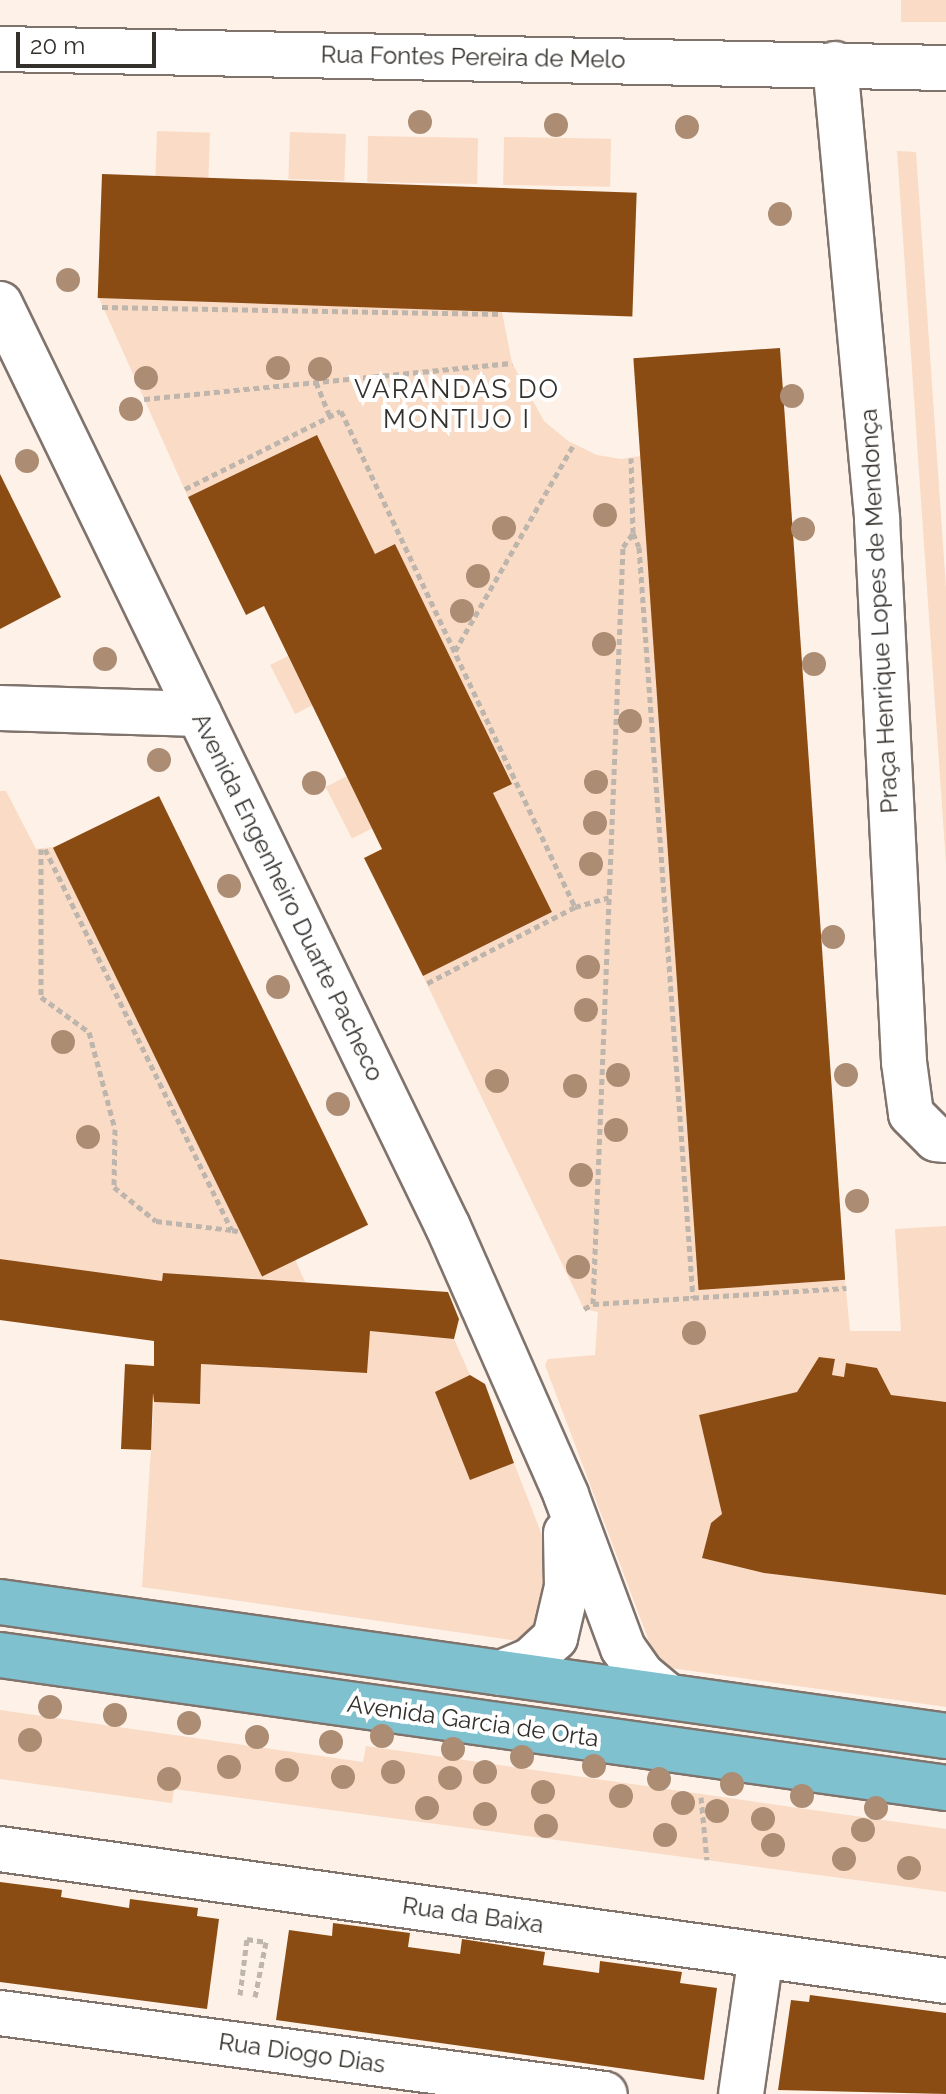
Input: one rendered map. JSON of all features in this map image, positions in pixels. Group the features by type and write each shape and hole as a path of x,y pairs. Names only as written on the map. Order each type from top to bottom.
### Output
{"main road":[{"path":"0,1602 946,1736"},
{"name":"Avenida Garcia de Orta","path":"0,1655 946,1788"}],"street":[{"name":"Rua Fontes Pereira de Melo","path":"0,49 946,68"},
{"name":"Praça Henrique Lopes de Mendonça","path":"835,64 877,519 904,1062 911,1114 936,1139 946,1140"},
{"name":"Avenida Engenheiro Duarte Pacheco","path":"0,304 448,1227 566,1495 623,1648 641,1674 666,1695"},
{"path":"0,708 199,714"},
{"name":"Avenida Engenheiro Duarte Pacheco","path":"501,1673 531,1660 555,1638 567,1587 566,1495"},
{"name":"Rua da Baixa","path":"0,1849 946,1981"},
{"path":"741,2094 761,1955"},
{"name":"Rua Diogo Dias","path":"0,2013 605,2094"}],"path":[{"path":"102,307 502,314"},
{"path":"144,399 512,363"},
{"path":"316,382 330,417"},
{"path":"185,489 341,411 575,907"},
{"path":"455,652 574,444"},
{"path":"631,458 633,533 639,547 693,1298"},
{"path":"593,1304 623,547 633,533"},
{"path":"232,1230 43,849 41,997 89,1032 115,1129 114,1187 156,1221 241,1232"},
{"path":"426,984 596,897 609,897"},
{"path":"584,1309 593,1304 846,1288"},
{"path":"701,1794 707,1860"},
{"path":"229,1993 240,1995 258,1997 266,1942 247,1939 240,1995"}],"shaded area":[{"path":"901,0 946,0 946,22 901,22"},
{"path":"157,131 210,133 208,178 155,176"},
{"path":"290,132 346,134 344,181 288,179"},
{"path":"368,136 478,138 477,184 367,182"},
{"path":"504,137 611,139 610,187 503,185"},
{"path":"897,151 916,152 946,588 946,864"},
{"path":"99,298 501,307 512,363 544,421 568,441 597,455 621,459 640,456 703,1289 845,1280 850,1331 901,1331 895,1229 946,1226 946,1402 891,1395 877,1368 846,1363 844,1377 832,1375 835,1360 820,1357 797,1392 699,1415 722,1514 711,1523 702,1558 764,1573 946,1595 946,1707 671,1668 655,1657 545,1365 548,1359 595,1355 598,1312 584,1309 423,976 552,912 493,793 512,783 395,544 375,554 317,435 188,497"},
{"path":"288,656 313,705 295,714 270,665"},
{"path":"347,776 373,828 352,839 326,787"},
{"path":"0,791 6,791 36,849 53,847 262,1275 295,1259 305,1282 164,1273 162,1281 0,1259"},
{"path":"370,1331 454,1339 470,1375 470,1480 514,1463 552,1561 540,1620 518,1641 142,1587 154,1402 200,1404 201,1364 366,1373"},
{"path":"0,1710 363,1762 366,1746 946,1829 946,1892 174,1789 172,1803 0,1779"}],"building":[{"path":"102,174 637,193 632,317 98,298"},
{"path":"780,348 845,1280 699,1290 633,358"},
{"path":"317,435 375,554 395,544 512,784 493,793 552,912 423,976 364,858 382,849 264,606 246,615 188,497"},
{"path":"0,474 61,597 0,629"},
{"path":"159,796 368,1225 262,1276 53,848"},
{"path":"0,1259 162,1281 163,1273 448,1292 459,1319 454,1339 370,1331 367,1373 201,1364 200,1404 154,1402 153,1393 151,1450 121,1449 125,1364 154,1366 154,1341 0,1320"},
{"path":"819,1357 835,1359 832,1375 844,1377 846,1363 877,1368 891,1395 946,1402 946,1595 764,1573 702,1558 711,1523 722,1514 699,1415 797,1392"},
{"path":"470,1375 485,1384 514,1463 470,1480 435,1392"},
{"path":"0,1882 62,1890 61,1897 129,1908 130,1899 198,1908 197,1916 219,1919 207,2009 0,1982"},
{"path":"333,1923 410,1933 408,1947 460,1954 462,1939 545,1952 543,1965 599,1973 600,1961 682,1972 680,1983 717,1988 704,2080 276,2020 289,1930 332,1936"},
{"path":"810,1995 946,2013 946,2094 778,2090 791,2000 809,2002"}],"district":[{"name":"VARANDAS DO MONTIJO I","path":"457,405"}]}
